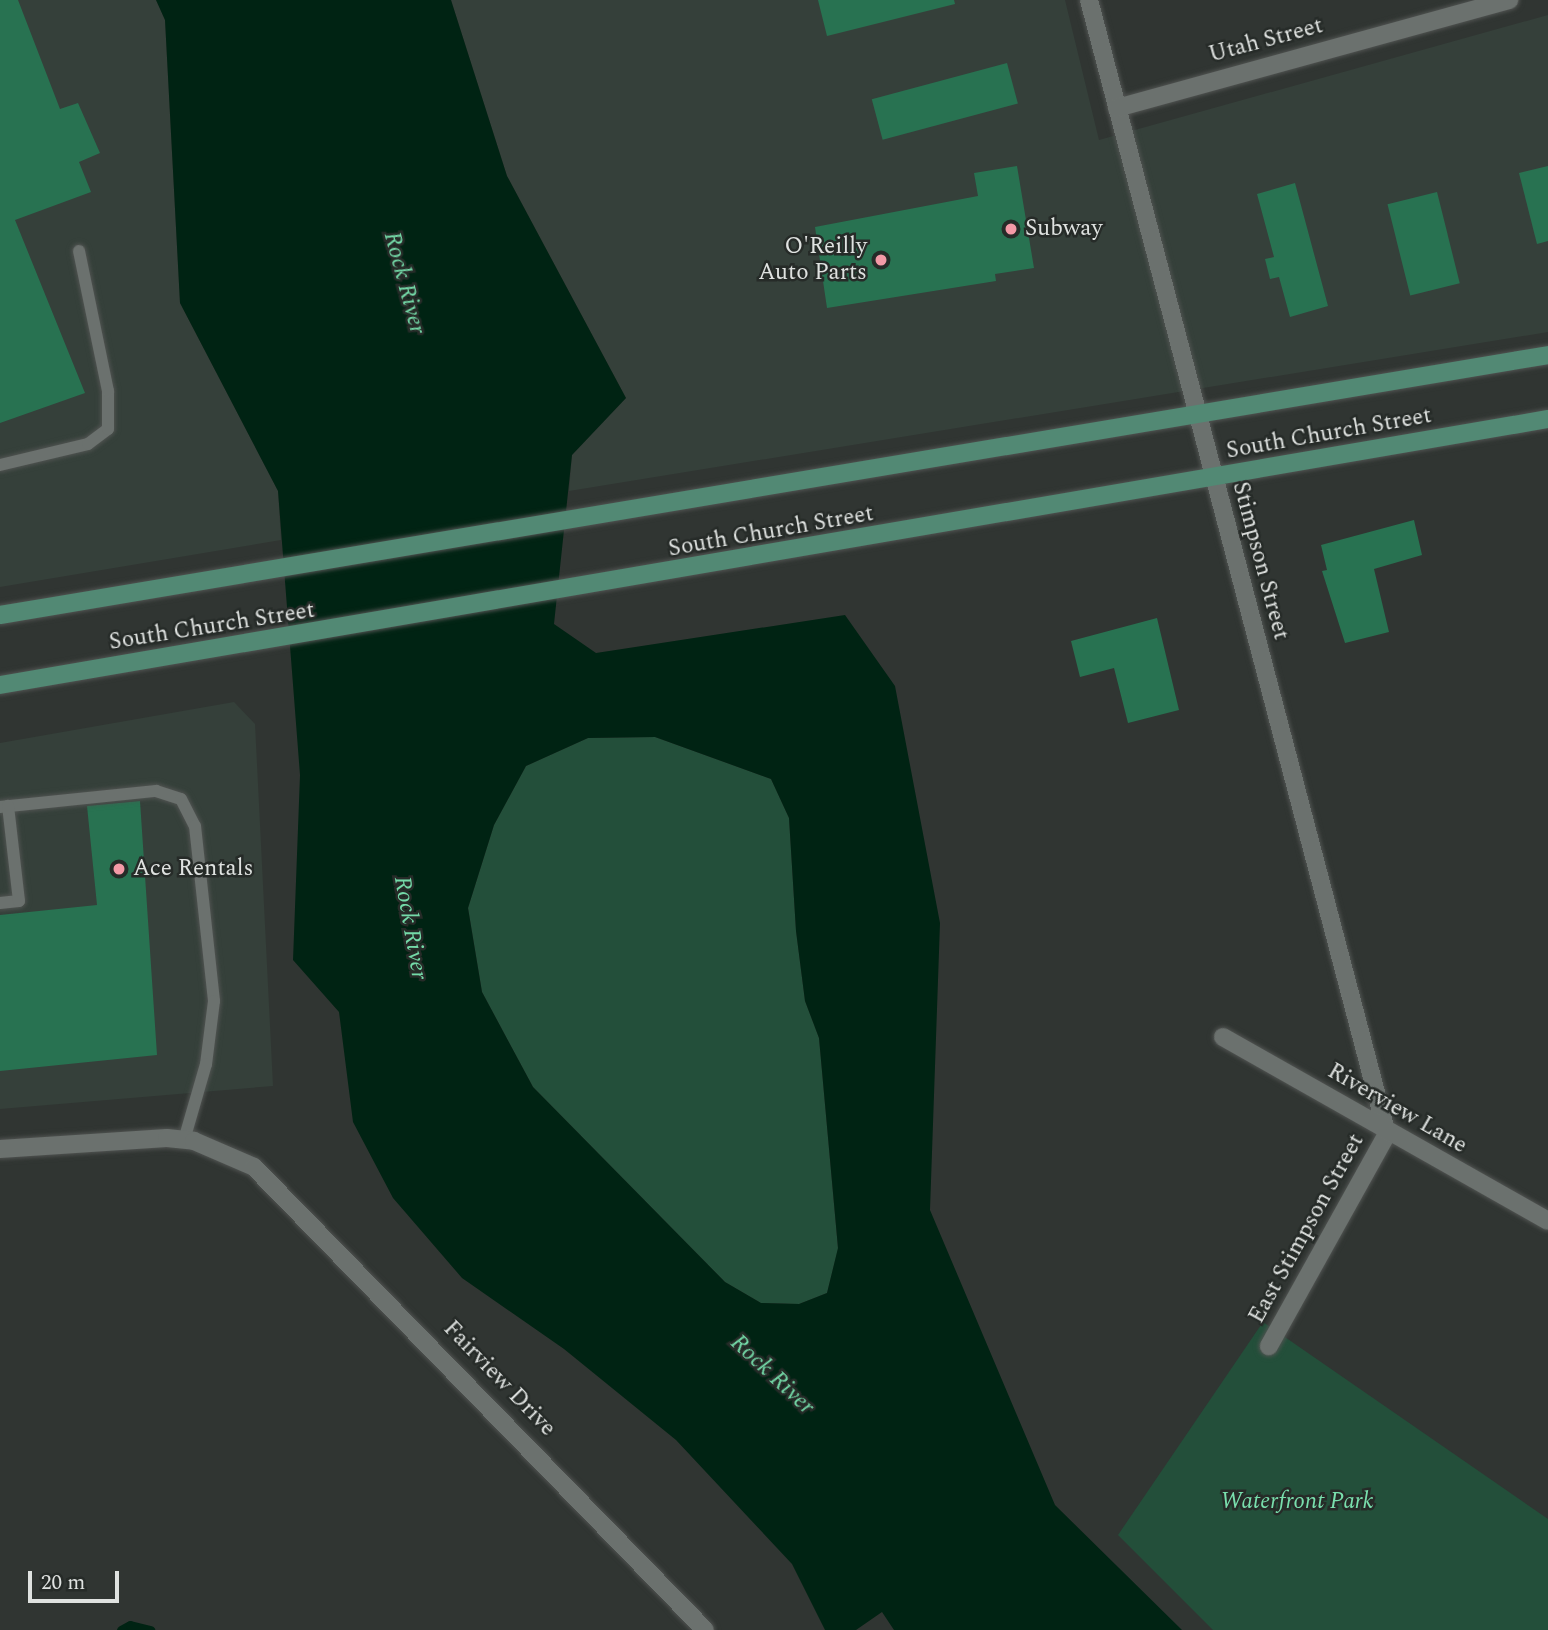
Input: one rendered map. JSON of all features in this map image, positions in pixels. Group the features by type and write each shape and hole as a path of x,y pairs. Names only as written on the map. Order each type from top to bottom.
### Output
{"main road":[{"name":"South Church Street","path":"0,615 237,572 1197,416 1548,355"},
{"name":"South Church Street","path":"0,685 247,647 1213,481 1548,419"}],"street":[{"name":"Stimpson Street","path":"1088,0 1387,1135"},
{"name":"Utah Street","path":"1117,108 1509,0"},
{"name":"Riverview Lane","path":"1223,1037 1387,1135 1548,1221"},
{"name":"East Stimpson Street","path":"1269,1346 1387,1135"},
{"path":"0,1149 114,1138 184,1140"},
{"name":"Fairview Drive","path":"184,1140 254,1167 705,1630"}],"lane":[{"path":"0,465 88,444 108,429 108,391 79,251"},
{"path":"0,903 19,901 4,806 156,791 181,799 191,817 214,1001 206,1064 184,1140"}],"shaded area":[{"path":"0,0 156,0 165,20 180,303 278,491 281,540 0,587"},
{"path":"451,0 1065,0 1099,140 1548,15 1548,332 569,491 572,455 626,398 507,176"},
{"path":"234,702 255,724 273,1086 0,1109 0,743"}],"green space":[{"path":"655,737 771,779 789,818 796,931 805,1001 819,1038 838,1249 827,1293 799,1304 761,1303 725,1282 533,1087 482,992 468,908 494,825 526,766 588,738"},
{"name":"Waterfront Park","path":"1263,1322 1548,1519 1548,1630 1213,1630 1118,1535"}],"water":[{"name":"Rock River","path":"156,0 451,0 507,176 626,398 572,455 554,624 596,653 845,615 895,686 940,923 930,1210 1055,1505 1182,1630 894,1630 882,1612 856,1630 825,1630 792,1564 676,1440 564,1349 462,1278 393,1198 353,1122 339,1012 293,960 300,775 278,491 180,303 165,20","holes":["655,737 771,779 789,818 796,931 805,1001 819,1038 838,1248 827,1293 799,1304 761,1303 725,1282 533,1087 482,992 468,908 494,825 526,766 588,738"]}],"building":[{"path":"0,0 18,0 60,109 78,103 100,153 79,162 91,192 15,220 85,393 0,423"},
{"path":"818,0 954,0 955,4 827,36"},
{"path":"1007,63 1018,104 883,140 872,99"},
{"path":"1017,166 1034,268 995,274 996,281 827,308 815,227 978,196 974,173"},
{"path":"1548,166 1548,241 1537,244 1519,173"},
{"path":"1295,183 1328,306 1290,317 1279,277 1270,279 1265,259 1274,257 1257,194"},
{"path":"1437,192 1460,283 1410,296 1388,204"},
{"path":"1414,520 1422,555 1374,569 1389,632 1345,643 1322,571 1327,570 1321,545"},
{"path":"1157,618 1179,710 1128,723 1114,668 1080,677 1071,641"},
{"path":"140,801 157,1055 0,1071 0,915 97,905 87,806"}],"waterway":[{"path":"121,1630 130,1625 150,1630"}],"place":[{"name":"Subway","path":"1011,229"},
{"name":"O'Reilly Auto Parts","path":"881,260"},
{"name":"Ace Rentals","path":"119,869"}]}
